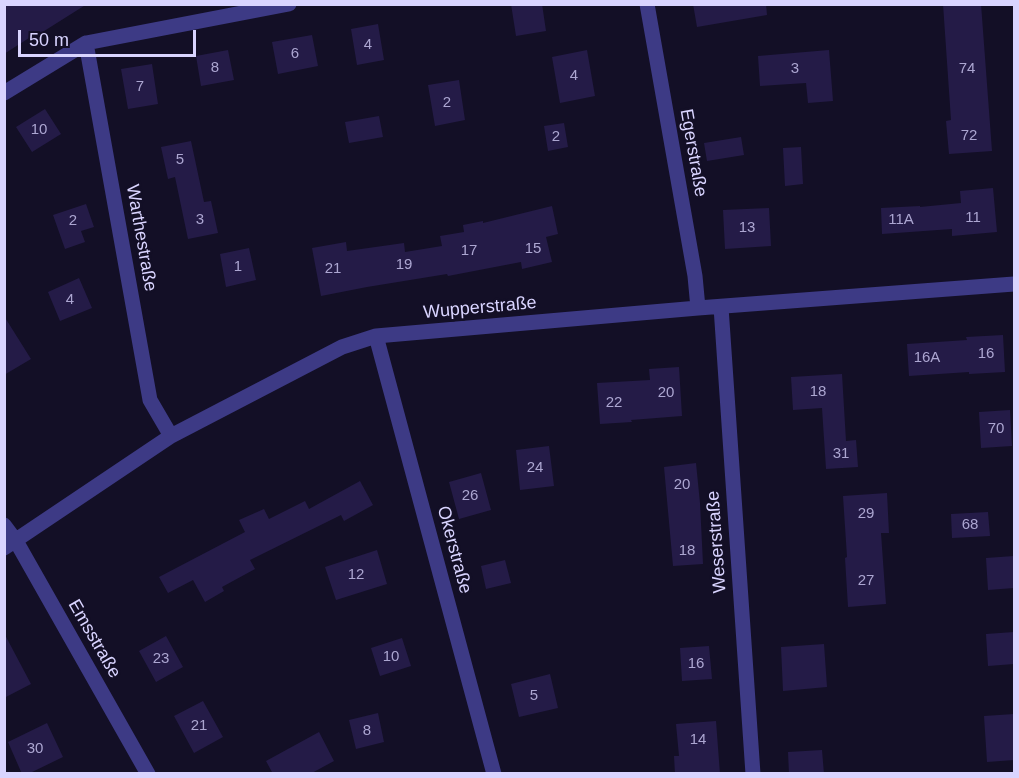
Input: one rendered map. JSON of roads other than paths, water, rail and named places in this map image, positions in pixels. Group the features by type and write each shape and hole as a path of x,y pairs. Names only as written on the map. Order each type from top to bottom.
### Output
{"street":[{"path":"4,93 86,43 290,4"},
{"name":"Egerstraße","path":"647,4 695,276 698,308"},
{"name":"Warthestraße","path":"86,43 150,400 171,436"},
{"name":"Wupperstraße","path":"10,544 171,436 342,347 376,336 1014,284"},
{"name":"Weserstraße","path":"721,307 753,774"},
{"name":"Okerstraße","path":"376,336 494,774"},
{"name":"Emsstraße","path":"4,525 10,544 148,774"}]}
